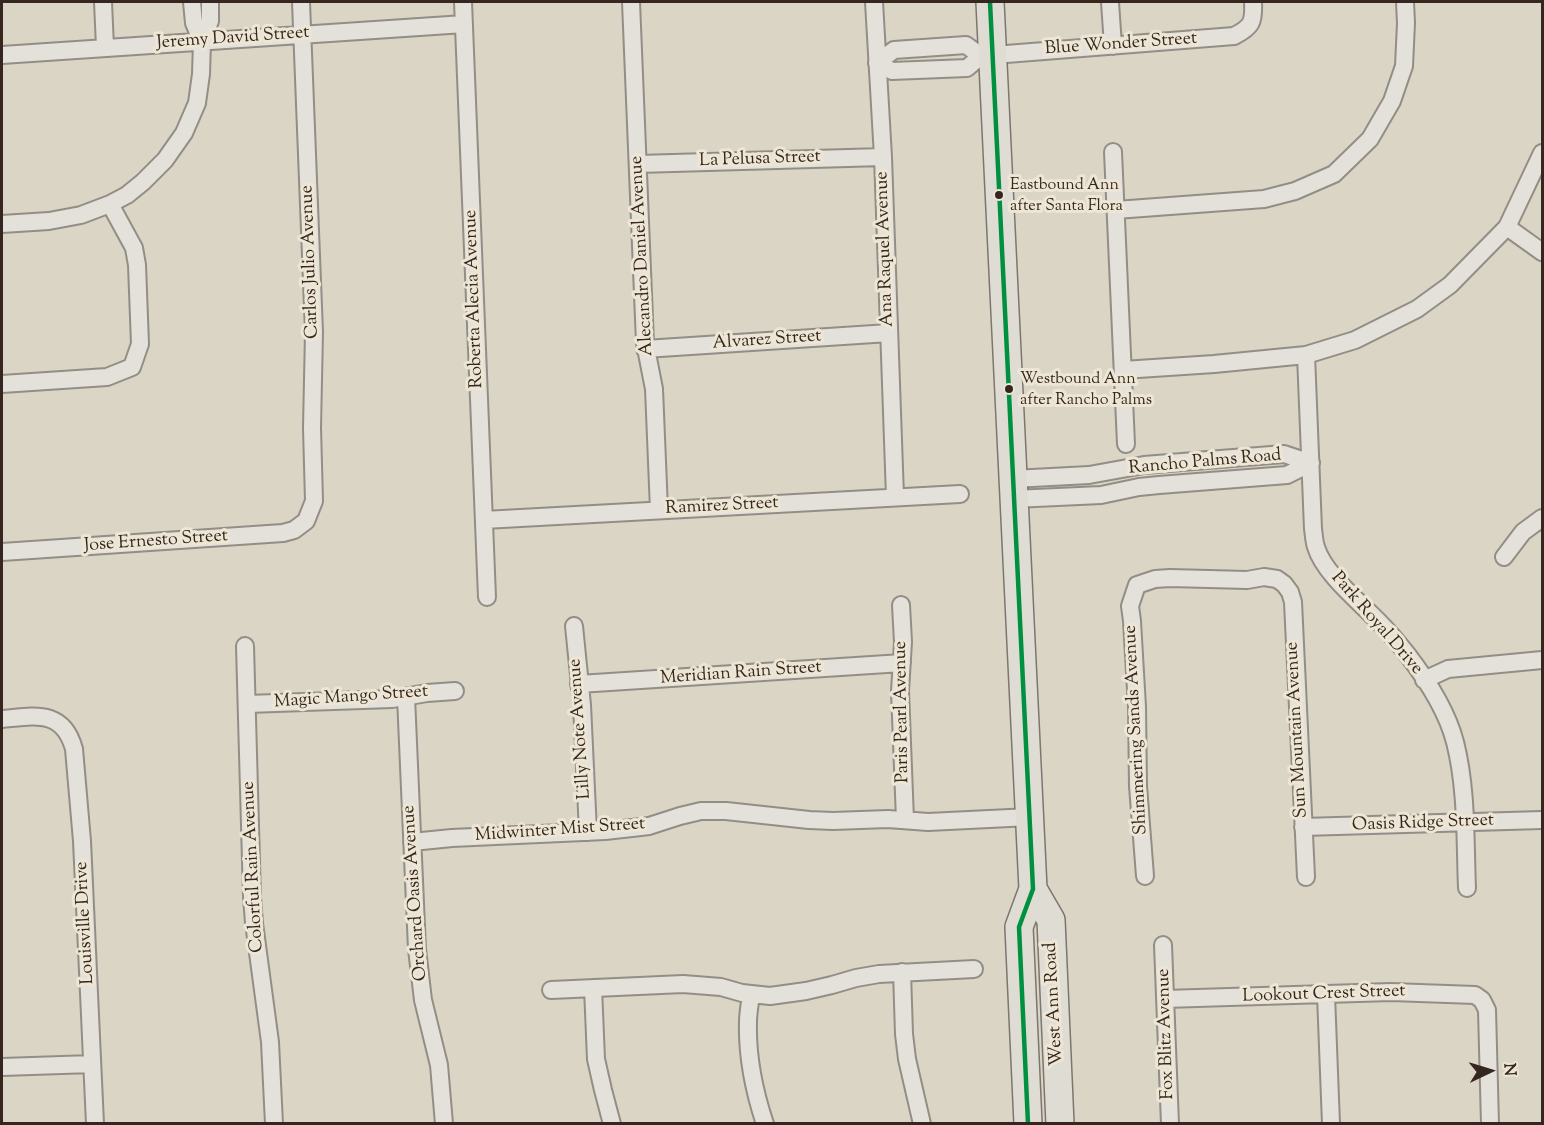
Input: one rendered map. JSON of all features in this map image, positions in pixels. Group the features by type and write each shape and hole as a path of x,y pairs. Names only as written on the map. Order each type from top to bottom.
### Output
{"main road":[{"name":"West Ann Road","path":"990,2 987,56 1014,489 1033,889 1019,927 1028,1124"},
{"name":"West Ann Road","path":"1033,889 1051,920 1060,1124"}],"street":[{"path":"103,2 105,48"},
{"path":"192,2 194,23 202,42"},
{"path":"2,224 49,221 81,215 110,204 127,195 165,160 184,133 196,104 201,74 202,42 210,21 210,2"},
{"name":"Carlos Julio Avenue","path":"301,2 314,332 312,428 314,501 306,520"},
{"name":"Roberta Alecia Avenue","path":"463,2 487,597"},
{"name":"Alecandro Daniel Avenue","path":"631,2 645,349 654,389 659,510"},
{"name":"Ana Raquel Avenue","path":"874,2 896,497"},
{"path":"1110,2 1113,46"},
{"name":"Blue Wonder Street","path":"987,56 1234,36 1247,29 1254,18 1253,2"},
{"path":"1116,210 1264,199 1295,191 1334,174 1370,139 1392,101 1404,66 1405,2"},
{"name":"Jeremy David Street","path":"2,55 464,24"},
{"path":"966,45 987,56 967,68 892,71 877,63 894,50 966,45"},
{"path":"1113,152 1126,444"},
{"path":"1123,370 1306,355 1355,340 1417,309 1450,285 1507,227 1542,153"},
{"name":"La Pelusa Street","path":"638,164 882,157"},
{"path":"2,384 107,377 132,367 140,344 137,265 134,248 110,204"},
{"path":"1507,227 1542,252"},
{"name":"Alvarez Street","path":"645,349 889,333"},
{"name":"Park Royal Drive","path":"1306,355 1313,529 1316,548 1328,569 1407,654 1443,710 1455,741 1462,783 1467,888"},
{"name":"Rancho Palms Road","path":"1014,489 1144,465 1284,454 1311,464"},
{"name":"Ramirez Street","path":"484,520 960,494"},
{"path":"1504,557 1523,532 1542,518"},
{"name":"Jose Ernesto Street","path":"2,552 283,533 294,530 306,520"},
{"name":"Sun Mountain Avenue","path":"1137,585 1155,579 1170,578 1247,580 1264,577 1277,579 1290,592 1293,602 1306,877"},
{"name":"Shimmering Sands Avenue","path":"1137,585 1130,606 1137,707 1138,786 1145,876"},
{"name":"Paris Pearl Avenue","path":"901,605 903,642 900,691 905,820"},
{"name":"Lilly Note Avenue","path":"574,626 582,705 588,832"},
{"name":"Colorful Rain Avenue","path":"245,646 252,897 270,1042 274,1124"},
{"path":"1424,680 1448,669 1542,660"},
{"name":"Meridian Rain Street","path":"579,684 902,663"},
{"name":"Magic Mango Street","path":"247,704 392,699 455,691"},
{"name":"Orchard Oasis Avenue","path":"406,697 417,949 423,1000 439,1065 444,1124"},
{"name":"Louisville Drive","path":"2,718 46,717 63,726 71,736 82,841 95,1124"},
{"name":"Midwinter Mist Street","path":"412,842 588,832 649,826 701,811 726,811 833,821 888,819 928,822 1030,817"},
{"name":"Oasis Ridge Street","path":"1303,827 1542,820"},
{"name":"Fox Blitz Avenue","path":"1163,945 1170,1124"},
{"path":"551,990 683,984 721,987 742,993 770,996 832,985 856,978 902,972 974,969"},
{"path":"902,972 904,1034 922,1124"},
{"path":"593,988 597,1059 612,1124"},
{"name":"Lookout Crest Street","path":"1165,999 1415,992 1475,995 1482,1000 1487,1010 1490,1124"},
{"path":"751,994 748,1038 755,1090 765,1124"},
{"path":"1326,994 1331,1124"},
{"path":"2,1067 92,1064"}],"transit line":[{"path":"990,2 1033,889 1019,927 1028,1124"}],"place":[{"name":"Eastbound Ann after Santa Flora","path":"999,195"},
{"name":"Westbound Ann after Rancho Palms","path":"1009,389"}]}
